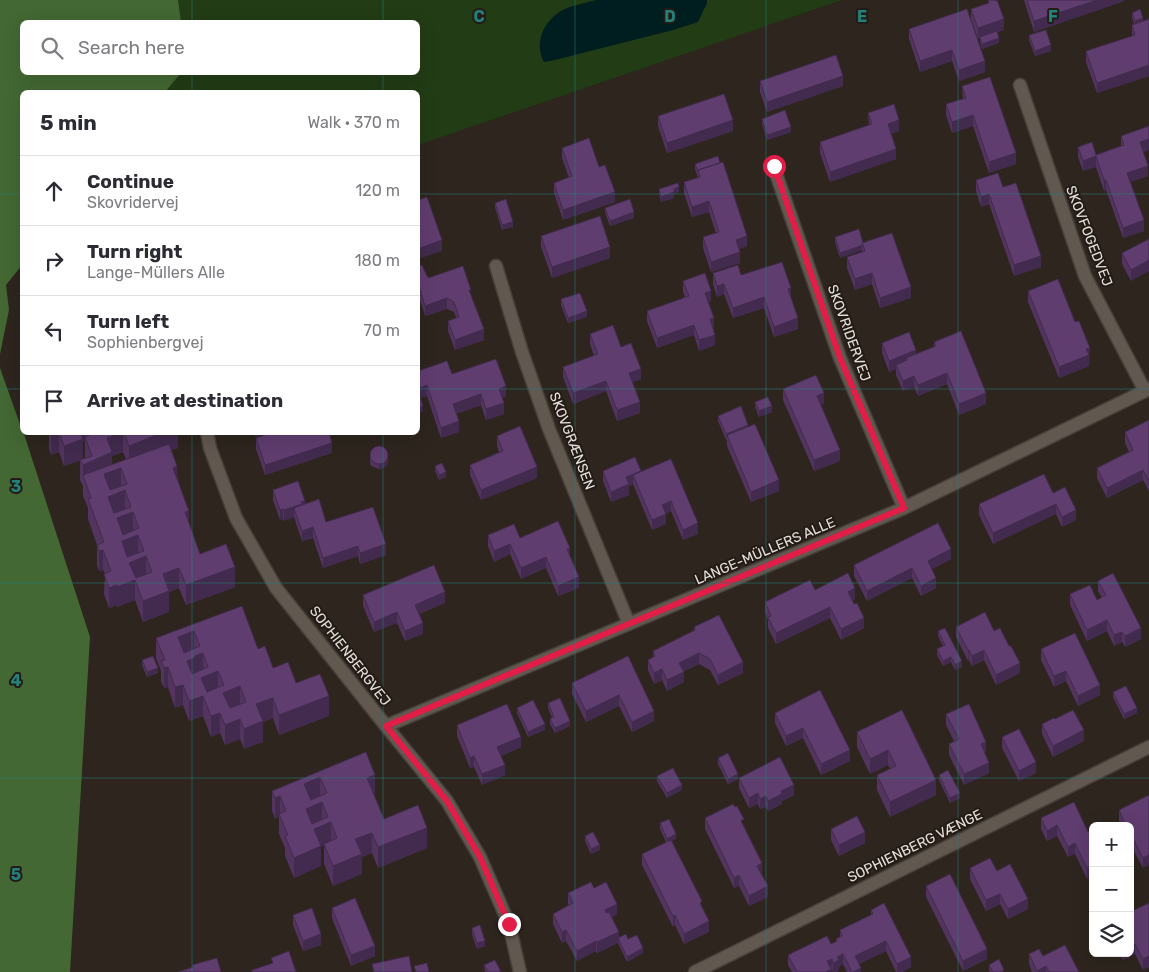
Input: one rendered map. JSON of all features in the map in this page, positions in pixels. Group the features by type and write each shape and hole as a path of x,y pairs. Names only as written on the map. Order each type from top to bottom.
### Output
{"street":[{"name":"SKOVFOGEDVEJ","path":"1020,85 1085,276 1147,390"},
{"name":"SKOVRIDERVEJ","path":"774,166 840,358 904,508"},
{"name":"SKOVGRÆNSEN","path":"496,266 522,352 549,429 629,624"},
{"name":"LANGE-MÜLLERS ALLE","path":"386,726 904,508 1147,390"},
{"name":"SOPHIENBERGVEJ","path":"208,435 210,448 236,518 276,588 447,801 480,857 509,924 520,972"},
{"name":"SOPHIENBERG VÆNGE","path":"695,972 1149,747"}],"green space":[{"path":"0,0 178,0 181,20 20,20 20,75 179,75 167,90 20,90 20,268 6,285 9,310 0,354"},
{"path":"178,0 842,0 420,144 420,90 167,90 179,75 420,75 420,20 181,20"},
{"path":"0,368 20,424 20,435 24,435 90,637 70,972 0,972"}],"water":[{"path":"596,0 707,0 707,3 698,22 544,62 540,47 541,39 543,31 552,18 565,9"}],"building":[{"path":"988,0 997,0 1004,19 978,28 971,9 989,3"},
{"path":"1027,0 1097,0 1034,21"},
{"path":"967,9 985,61 959,70 952,50 920,61 909,29"},
{"path":"1140,9 1143,18 1135,21 1132,13"},
{"path":"1149,19 1149,65 1097,83 1086,51 1135,35 1132,25"},
{"path":"1046,30 1051,45 1035,51 1029,35"},
{"path":"997,31 999,38 982,44 980,37"},
{"path":"836,55 843,76 767,102 760,81"},
{"path":"990,77 1016,153 989,162 973,115 952,122 946,104 966,98 962,86"},
{"path":"724,94 733,120 667,143 658,116"},
{"path":"894,104 899,120 888,124 896,149 830,172 820,142 872,124 868,113"},
{"path":"785,110 791,127 767,135 762,119"},
{"path":"1149,126 1149,139 1140,142 1148,166 1127,173 1144,220 1123,228 1096,156 1083,161 1078,147 1092,142 1096,155 1124,145 1121,136"},
{"path":"589,138 599,167 605,165 615,192 563,210 554,183 572,176 562,148"},
{"path":"718,156 720,163 698,170 698,172 695,164"},
{"path":"723,162 747,236 736,240 740,252 711,262 703,237 719,232 709,201 692,207 684,182 700,177 698,170"},
{"path":"998,173 1003,187 1016,183 1041,256 1014,265 989,194 981,197 976,180"},
{"path":"678,183 679,187 674,189 674,192 661,197 659,189"},
{"path":"427,197 442,240 420,248 420,199"},
{"path":"506,199 513,222 502,225 495,203"},
{"path":"630,199 634,212 610,221 605,208"},
{"path":"600,216 610,247 552,267 541,236"},
{"path":"859,229 863,245 840,253 835,237"},
{"path":"892,233 911,287 880,298 872,273 855,279 847,257 865,251 862,243"},
{"path":"1149,239 1149,260 1131,270 1122,253"},
{"path":"782,262 791,288 788,289 798,318 774,327 764,297 733,308 724,284 717,286 713,273 738,265 741,275"},
{"path":"422,265 428,278 463,266 471,290 469,290 484,329 455,340 448,321 459,317 454,302 447,298 425,306 420,290 420,266"},
{"path":"705,273 711,291 705,293 714,318 710,319 715,335 699,340 694,325 657,338 647,311 689,296 683,281"},
{"path":"1058,279 1075,322 1079,321 1090,348 1086,349 1089,355 1059,367 1028,291"},
{"path":"580,293 587,311 568,318 561,299"},
{"path":"613,325 621,347 631,343 641,369 629,373 640,402 617,410 606,381 573,393 563,367 598,354 590,334"},
{"path":"961,331 986,393 959,404 947,373 918,385 914,376 903,381 896,365 907,360 906,358 936,346 934,342"},
{"path":"909,332 916,350 889,361 882,343"},
{"path":"496,359 506,386 499,389 504,403 486,409 481,394 453,404 459,421 441,428 427,385 420,388 420,370 447,361 452,374"},
{"path":"816,375 824,393 817,396 840,450 814,460 783,389"},
{"path":"768,397 772,406 759,411 755,402"},
{"path":"741,406 748,425 726,434 718,416"},
{"path":"1149,420 1149,481 1143,470 1107,488 1097,468 1133,450 1125,432"},
{"path":"755,424 779,480 751,492 727,435"},
{"path":"520,426 537,467 481,490 470,465 503,451 497,436"},
{"path":"60,435 81,435 83,439 64,446"},
{"path":"90,435 114,435 107,438 112,452 83,465 80,460 92,456 85,437"},
{"path":"125,435 156,435 129,446"},
{"path":"264,435 330,435 332,443 265,465 256,438"},
{"path":"169,444 177,466 173,468 189,511 185,512 200,554 226,544 235,567 186,585 179,568 163,574 169,591 143,601 135,580 109,588 104,574 111,571 103,550 99,551 97,545 104,542 88,499 91,498 83,475","holes":["121,468 127,484 110,490 104,474","125,490 131,507 114,513 108,497","133,512 139,528 123,535 117,518","138,535 144,551 127,557 122,541","146,556 152,572 136,578 129,563"]},
{"path":"379,446 385,449 388,455 385,461 379,464 373,461 370,455 373,449"},
{"path":"635,457 641,471 626,477 629,484 611,492 603,471"},
{"path":"671,459 698,523 683,530 671,501 662,505 666,514 652,520 633,475"},
{"path":"442,463 446,472 439,475 435,466"},
{"path":"1044,474 1053,493 1065,487 1076,510 1062,517 1056,504 993,533 979,504"},
{"path":"298,481 305,501 301,502 302,504 280,510 273,490"},
{"path":"319,499 326,522 373,507 386,544 360,553 358,546 323,558 313,527 302,531 294,508"},
{"path":"558,521 570,548 567,549 579,577 558,586 546,557 521,568 510,544 494,551 488,535 514,524 520,538"},
{"path":"938,523 951,549 928,561 936,578 921,586 912,568 867,591 854,565"},
{"path":"434,565 445,592 415,605 423,623 405,631 397,612 374,622 363,595"},
{"path":"848,573 855,588 848,592 854,604 857,603 864,618 841,629 830,607 776,633 768,617 771,616 765,602 810,580 815,590"},
{"path":"1113,573 1141,628 1125,636 1122,632 1114,635 1107,620 1087,630 1070,594 1090,585 1097,600 1106,595 1098,581"},
{"path":"242,606 258,649 265,646 273,668 288,662 296,683 320,674 329,696 279,715 273,698 256,704 263,721 244,729 240,719 225,725 220,713 211,716 203,696 189,701 183,685 175,687 168,667 164,668 161,661 165,660 156,638","holes":["194,631 200,646 184,653 178,637","203,653 208,667 192,674 187,661 195,658 195,656","218,671 224,685 207,692 201,678","240,686 246,702 230,708 223,693"]},
{"path":"985,612 994,631 1000,628 1020,663 996,675 984,650 972,656 956,627"},
{"path":"719,615 743,662 718,675 710,659 699,653 679,663 684,672 667,680 662,669 654,673 648,660 655,656 653,651 695,630 694,627"},
{"path":"945,628 962,661 955,665 951,657 943,661 937,649 945,645 938,631"},
{"path":"1075,633 1100,685 1078,696 1066,671 1054,676 1041,649"},
{"path":"153,656 158,668 147,672 142,660"},
{"path":"628,656 654,711 632,722 619,695 586,711 572,683"},
{"path":"1126,686 1137,708 1124,714 1113,692"},
{"path":"820,690 850,750 821,764 803,728 786,736 775,713"},
{"path":"560,698 570,721 555,728 550,719 554,717 548,703"},
{"path":"533,700 545,724 528,732 517,708"},
{"path":"507,704 521,737 497,747 505,765 482,774 474,756 470,758 457,725"},
{"path":"969,704 986,742 981,744 989,763 964,774 949,744 959,739 946,714"},
{"path":"902,710 936,780 890,802 877,775 896,766 888,750 870,759 857,732"},
{"path":"1073,710 1084,730 1053,746 1042,724"},
{"path":"1019,729 1036,762 1019,771 1002,737"},
{"path":"366,752 375,775 367,778 384,819 418,805 427,828 378,847 372,833 355,839 362,854 333,866 324,844 337,838 331,822 314,829 321,846 294,858 285,836 288,835 279,814 286,811 280,796 275,798 272,791","holes":["320,777 327,793 311,800 304,784","322,802 328,817 312,824 306,809"]},
{"path":"728,753 738,774 728,779 718,758"},
{"path":"780,757 794,785 781,791 782,794 768,801 766,796 760,799 758,793 749,798 739,778"},
{"path":"673,768 682,785 667,793 657,776"},
{"path":"948,770 960,793 950,798 939,775"},
{"path":"1149,795 1149,855 1143,858 1134,841 1134,822 1124,822 1119,810"},
{"path":"1074,802 1089,832 1089,867 1087,868 1075,843 1068,847 1057,825 1047,831 1041,818"},
{"path":"733,804 735,807 737,806 744,819 741,821 762,863 757,866 768,886 749,896 739,875 734,878 705,818"},
{"path":"857,816 865,832 839,845 831,829"},
{"path":"669,819 676,834 667,839 660,823"},
{"path":"593,832 600,845 591,849 585,836"},
{"path":"671,840 702,901 700,903 709,921 684,934 642,854"},
{"path":"990,858 997,871 1010,864 1028,899 1008,909 1000,894 986,900 970,868"},
{"path":"950,874 987,949 963,961 926,886"},
{"path":"591,882 594,888 606,882 617,904 605,910 606,913 609,912 619,932 577,951 566,930 562,932 553,914 573,903 568,893"},
{"path":"355,898 375,946 351,955 332,908"},
{"path":"884,903 911,957 897,964 886,941 855,956 861,968 853,972 843,954 837,957 839,960 833,963 832,959 827,961 831,969 826,972 797,972 788,955 827,936 831,944 837,941 836,939 842,936 840,930 873,914 871,910"},
{"path":"1149,903 1149,956 1143,959 1134,944 1134,910"},
{"path":"312,908 321,934 303,941 293,915"},
{"path":"480,925 485,941 477,943 472,928"},
{"path":"626,934 628,939 637,935 643,948 627,957 618,938"},
{"path":"1065,945 1079,972 1049,972 1046,966 1037,971 1029,954 1039,949 1043,956"},
{"path":"289,951 296,972 252,972 252,970 273,963 271,958"},
{"path":"409,956 412,972 374,972 372,964"},
{"path":"217,958 221,972 178,972 193,967 192,965"},
{"path":"999,959 1004,970 993,972 989,965"},
{"path":"495,960 501,972 488,972 484,965"},
{"path":"427,963 429,972 416,972 414,966"}],"route":[{"path":"509,924 480,857 447,801 386,726 904,508 840,358 774,166"}]}
